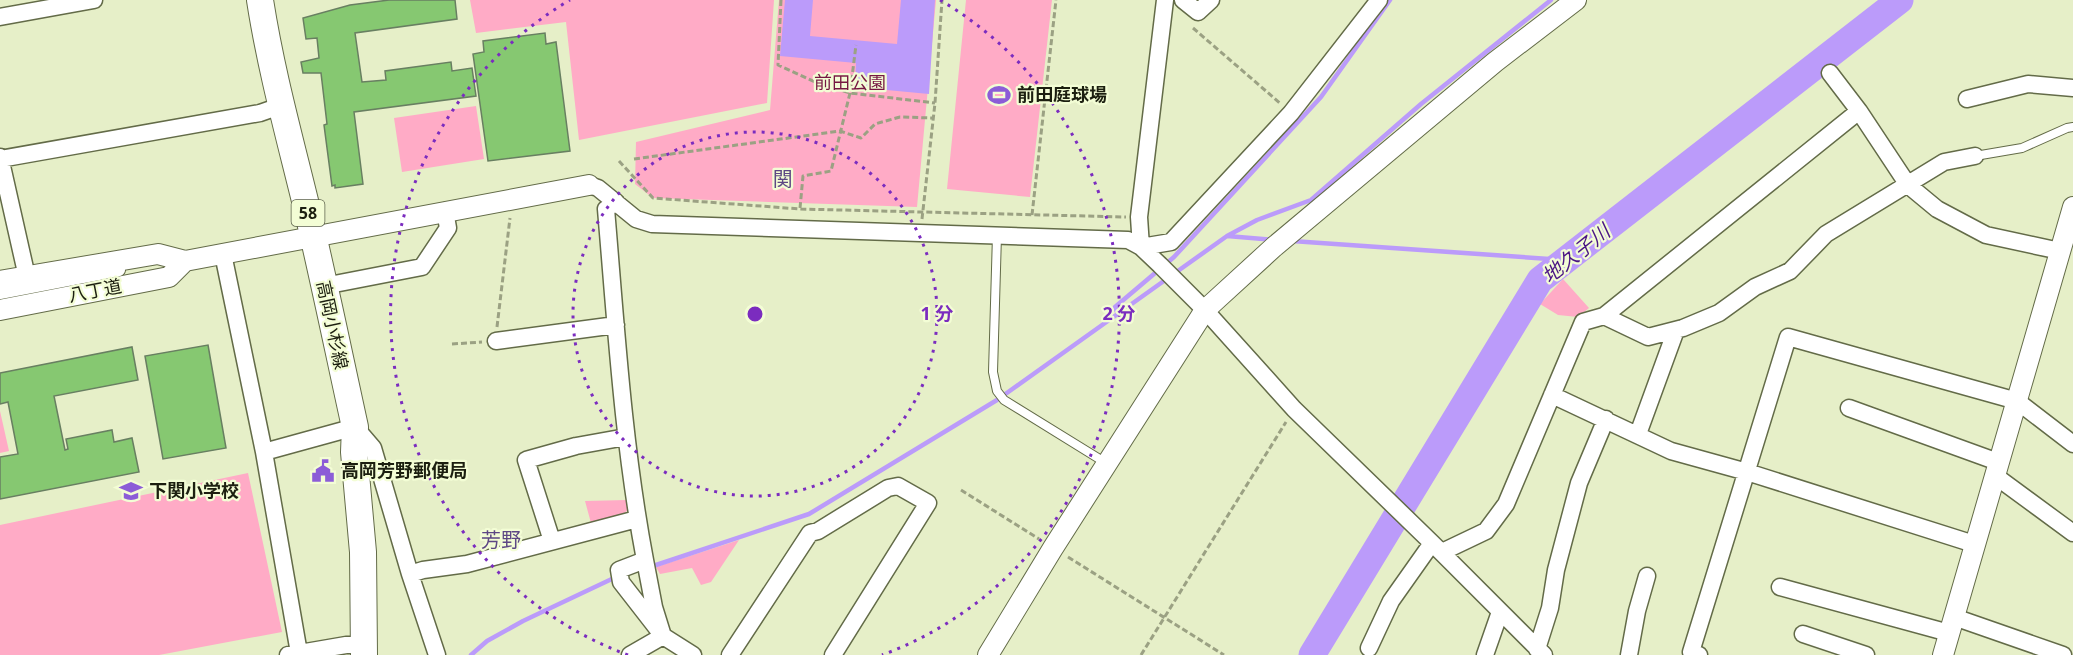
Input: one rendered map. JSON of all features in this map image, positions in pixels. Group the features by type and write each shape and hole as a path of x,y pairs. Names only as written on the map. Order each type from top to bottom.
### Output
{"main road":[{"name":"高岡小杉線","path":"260,0 280,106 313,237 355,427 354,452 363,552 364,650"}],"street":[{"path":"0,17 94,0"},
{"path":"1183,0 1198,12 1211,0"},
{"path":"1141,247 1171,242 1291,113 1379,0"},
{"path":"988,655 1106,463 1205,310 1275,246 1302,226 1495,62 1576,0"},
{"path":"1141,247 1139,218 1165,4"},
{"path":"1830,73 1859,111 1908,185 1937,209 1986,235 2060,251"},
{"path":"1968,99 2028,84 2073,88"},
{"path":"27,276 0,158 261,113 280,106"},
{"path":"1369,648 1391,601 1437,548 1486,531 1506,504 1583,322 1604,316 1859,111"},
{"path":"1604,316 1648,337 1676,330 1719,313 1755,287 1790,271 1826,234 1944,162 1975,156"},
{"path":"589,185 598,188 636,219 652,224 1128,240 1141,247 1160,265 1205,310 1294,409 1541,652"},
{"name":"八丁道","path":"0,281 158,254 178,261 223,254 589,185"},
{"path":"616,202 606,209 626,437 637,519 663,636"},
{"path":"1943,655 2073,207"},
{"path":"324,286 422,267 448,228 445,212"},
{"path":"223,254 264,452 293,654 346,645 364,650"},
{"path":"0,293 178,261"},
{"name":"八丁道","path":"0,310 169,276 178,261"},
{"path":"496,341 616,325"},
{"path":"1638,434 1676,330"},
{"path":"1699,655 1691,652 1788,337 2018,401 2073,444"},
{"path":"1552,394 1671,451 1747,472 1974,544"},
{"path":"1849,408 1996,469 2073,533"},
{"path":"1541,652 1556,570 1579,483 1606,419"},
{"path":"264,452 355,427 373,448 410,574 437,655"},
{"path":"552,541 526,460 576,446 626,437"},
{"path":"730,655 810,533 818,531 888,488 898,486 928,503 833,655"},
{"path":"410,574 467,564 637,519"},
{"path":"646,566 619,570 620,577 663,636 693,655"},
{"path":"1629,655 1637,611 1647,576"},
{"path":"1780,586 1951,625 2063,655"},
{"path":"1485,655 1500,612"},
{"path":"1803,634 1866,655"},
{"path":"630,655 663,636"}],"lane":[{"path":"1975,156 2022,148 2073,127"},
{"path":"997,235 993,372 996,391 1004,400 1106,463"}],"path":[{"path":"781,0 778,65 815,82 849,93 935,103"},
{"path":"920,232 935,103 942,0"},
{"path":"1032,215 1056,0"},
{"path":"1165,4 1291,113"},
{"path":"798,229 803,176 831,171 849,93 856,45"},
{"path":"634,159 840,131 861,138 875,124 900,117 933,118"},
{"path":"620,161 653,198 800,209 1139,218"},
{"path":"452,344 496,341 510,201"},
{"path":"1142,655 1294,409"},
{"path":"961,490 1224,655"}],"green space":[{"path":"470,0 774,0 767,103 579,140 566,22 476,33"},
{"name":"前田公園","path":"779,0 936,0 917,207 653,198 635,184 636,142 770,110"},
{"name":"前田庭球場","path":"966,0 1052,0 1030,197 947,189"},
{"path":"476,106 484,159 402,172 394,118"},
{"path":"1563,279 1589,308 1578,317 1558,315 1540,304"},
{"path":"0,411 9,451 0,453"},
{"path":"248,473 282,632 159,655 0,655 0,525"},
{"path":"627,500 628,510 622,515 591,523 585,501"},
{"path":"739,540 711,582 701,585 692,568 660,574 656,567"}],"shaded area":[{"path":"785,0 813,0 810,36 897,44 901,0 935,0 929,94 855,87 856,63 780,56"}],"building":[{"path":"389,0 455,0 457,19 355,33 362,82 386,80 385,71 451,62 452,71 472,68 476,96 354,112 363,184 335,188 335,185 332,186 324,125 327,124 321,73 303,73 301,62 319,58 317,38 306,39 303,18 350,5"},
{"path":"545,33 546,44 556,42 570,151 488,161 473,54 484,52 483,41"},
{"path":"208,345 226,448 163,459 145,356"},
{"path":"132,347 138,380 54,396 65,450 68,449 66,439 112,430 114,442 132,438 139,472 0,499 0,457 18,454 8,402 0,404 0,373"}],"waterway":[{"path":"1118,314 1115,307 1174,257 1321,97 1390,0"},
{"path":"1227,236 1257,220 1311,200 1421,104 1551,0"},
{"name":"地久子川","path":"1312,655 1540,280 1900,0"},
{"path":"1175,273 1227,236 1274,240"},
{"path":"1292,241 1564,260"},
{"path":"650,567 809,514 997,400 1168,278"},
{"path":"471,655 487,641 523,621 616,577"}],"place":[{"name":"前田庭球場","path":"999,95"},
{"name":"高岡芳野郵便局","path":"323,471"},
{"name":"下関小学校","path":"131,491"}],"district":[{"name":"関","path":"783,179"},
{"name":"芳野","path":"501,540"}]}
